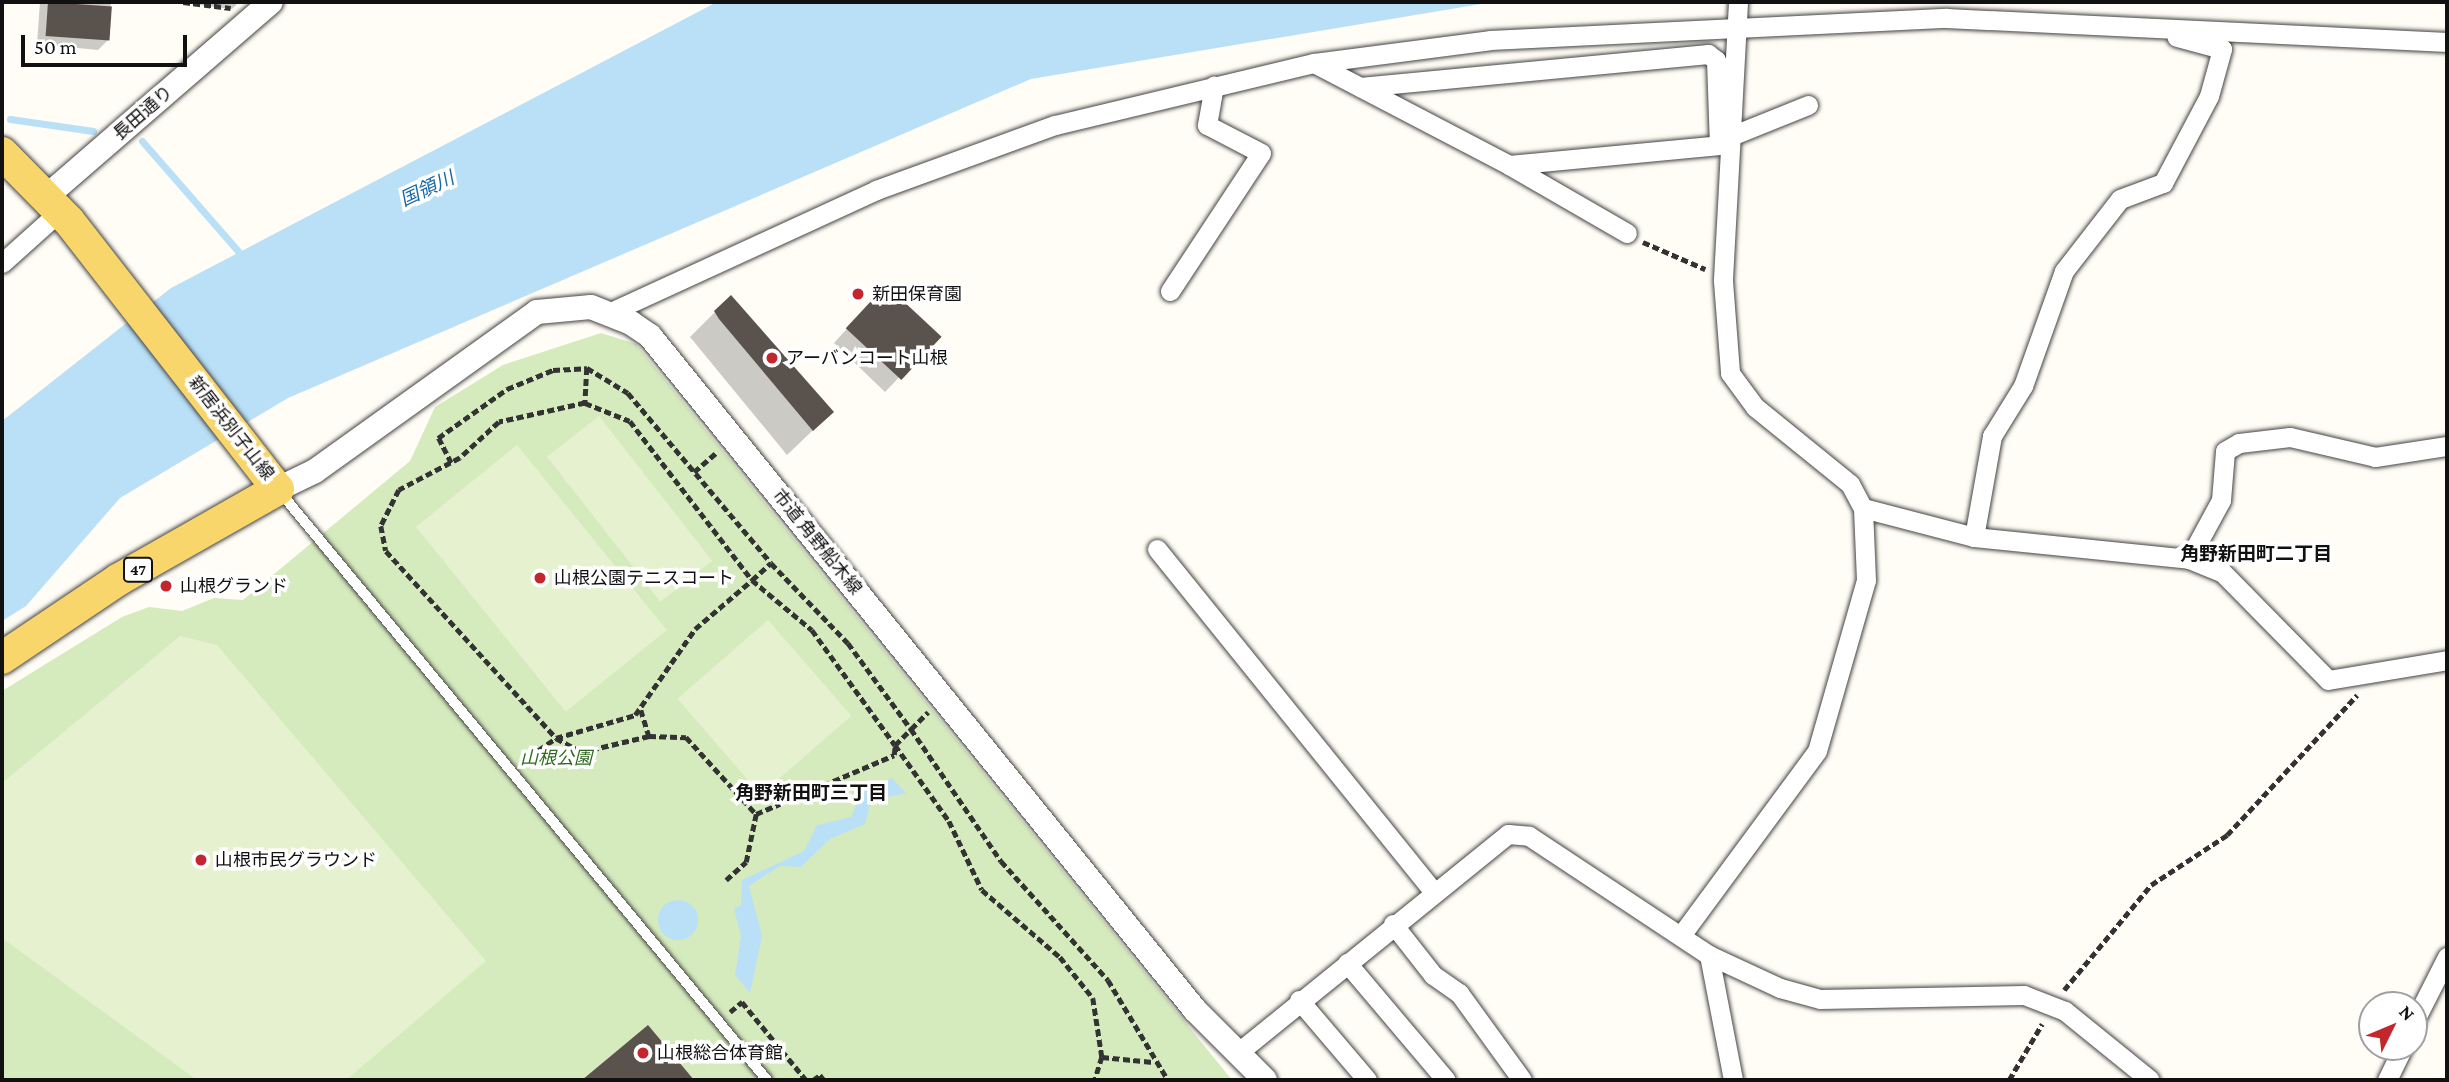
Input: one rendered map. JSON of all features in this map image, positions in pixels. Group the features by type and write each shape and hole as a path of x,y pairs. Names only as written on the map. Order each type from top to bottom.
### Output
{"main road":[{"name":"新居浜別子山線","path":"2,153 59,210 278,489 118,580 2,658"}],"street":[{"name":"長田通り","path":"59,210 265,7"},
{"path":"1682,934 1816,751 1866,579 1863,508 1850,484 1755,407 1730,373 1724,275 1727,142 1738,12"},
{"path":"611,312 876,190 1055,125 1314,63 1738,12 1946,18 2447,43"},
{"path":"1974,537 1992,436 2023,386 2064,271 2120,199 2163,183 2221,64 2222,49 2161,28"},
{"path":"1360,86 1708,54 1716,60 1727,142"},
{"path":"1314,63 1509,165 1627,233"},
{"path":"1170,291 1261,153 1207,125 1214,86"},
{"path":"1509,165 1727,142 1808,105"},
{"path":"2,263 59,210"},
{"name":"市道 角野船木線","path":"278,489 314,471 537,312 569,305 611,312 650,336 1195,1010 1240,1051 1265,1080"},
{"path":"2189,559 2221,500 2225,451 2239,443 2290,437 2375,457 2447,446"},
{"path":"1863,508 1974,537 2189,559 2222,572 2328,680 2376,675 2447,660"},
{"path":"1157,550 1433,890"},
{"path":"1240,1051 1493,841 1508,834 1529,836 1682,934 1709,955 1780,988 1820,999 2024,995 2053,1004 2150,1080"},
{"path":"1393,924 1433,975 1459,993 1522,1080"},
{"path":"1709,955 1733,1080"},
{"path":"2428,994 2447,957"},
{"path":"1347,963 1446,1080"},
{"path":"1299,1000 1367,1080"},
{"path":"2387,1080 2396,1061"}],"lane":[{"path":"278,489 767,1080"}],"path":[{"path":"183,2 265,7"},
{"path":"1627,233 1678,260 1724,275"},
{"path":"585,403 587,368"},
{"path":"451,463 439,438 508,389 553,370 587,368 615,380 771,563 848,643 911,729 1001,861 1108,980 1153,1062 1168,1080"},
{"path":"756,814 686,737 649,736 581,752 556,738 386,551 381,526 388,503 451,463 499,422 585,403 630,421 752,580 812,630 949,821 982,890 1060,957 1086,988 1102,1057 1095,1080"},
{"path":"694,472 733,439"},
{"path":"509,771 556,738 613,727 641,710 695,629 771,563"},
{"path":"2009,1080 2053,1004 2151,885 2227,835 2376,675"},
{"path":"641,710 649,736"},
{"path":"756,814 894,754 895,745 911,729"},
{"path":"726,880 746,862 756,814"},
{"path":"718,1021 742,1002 806,1080"},
{"path":"1102,1057 1153,1062"},
{"path":"813,1080 820,1075 824,1080"}],"green space":[{"name":"山根公園","path":"601,333 636,344 1232,1080 2,1080 2,691 122,617 149,607 182,611 214,598 243,600 410,461 435,407 503,365"},
{"path":"599,416 712,561 660,602 547,457"},
{"name":"山根公園テニスコート","path":"517,445 667,630 566,712 416,527"},
{"path":"768,620 851,716 761,795 677,699"},
{"name":"山根市民グラウンド","path":"180,636 217,645 486,961 346,1080 197,1080 2,938 2,783"}],"water":[{"name":"国領川","path":"1493,2 1031,79 288,398 120,498 26,606 2,621 2,421 171,288 715,3"},
{"path":"892,778 906,793 871,801 865,824 830,839 801,867 780,866 749,886 762,936 750,993 735,975 741,936 734,909 741,905 742,880 804,851 817,825 851,817 862,792"},
{"path":"678,900 692,906 698,920 692,934 678,940 664,934 658,920 664,906"}],"building":[{"path":"48,2 112,6 109,40 46,36"},
{"path":"886,285 942,337 901,380 846,328"},
{"name":"アーバンコート山根","path":"731,295 834,412 813,431 714,311"},
{"name":"山根総合体育館","path":"648,1025 694,1080 582,1080"}],"waterway":[{"path":"10,119 93,131"},
{"path":"142,141 245,259"}],"place":[{"name":"新田保育園","path":"858,294"},
{"name":"アーバンコート山根","path":"772,358"},
{"name":"山根公園テニスコート","path":"540,578"},
{"name":"山根グランド","path":"166,586"},
{"name":"山根市民グラウンド","path":"201,860"},
{"name":"山根総合体育館","path":"643,1053"}],"district":[{"name":"角野新田町二丁目","path":"2256,554"},
{"name":"角野新田町三丁目","path":"811,793"}]}
